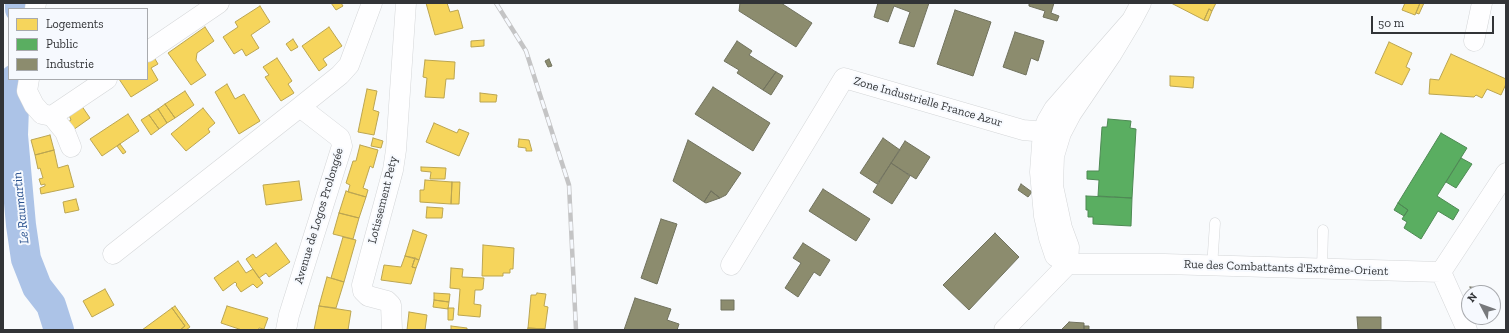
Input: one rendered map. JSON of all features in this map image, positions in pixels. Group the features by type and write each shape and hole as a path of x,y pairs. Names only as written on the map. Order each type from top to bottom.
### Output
{"street":[{"path":"148,51 219,3"},
{"path":"113,254 340,76 349,65 372,3"},
{"name":"Lotissement Pety","path":"392,330 391,305 387,301 368,296 363,291 362,285 393,170 396,150 406,3"},
{"path":"1474,41 1482,3"},
{"path":"1004,330 1068,264 1056,256 1049,238 1044,216 1040,172 1052,132 1047,121 1054,109 1136,11"},
{"name":"Zone Industrielle France Azur","path":"730,265 844,78 1023,130 1052,132"},
{"path":"28,80 27,91 34,104 42,114 52,116 65,132 71,147"},
{"path":"52,116 105,80"},
{"name":"Avenue de Logos Prolongée","path":"286,330 289,315 342,146 340,138 300,107"},
{"path":"1467,330 1441,272 1506,173"},
{"name":"Rue des Combattants d'Extrême-Orient","path":"1068,264 1164,264 1212,267 1441,272"}],"lane":[{"path":"1212,267 1215,223"},
{"path":"1322,269 1323,230"}],"building: Logements":[{"path":"331,3 341,3 343,6 336,10"},
{"path":"426,3 447,3 450,12 458,10 463,28 435,35"},
{"path":"1171,3 1216,3 1212,11 1209,9 1204,20"},
{"path":"1405,3 1420,3 1415,15 1402,10"},
{"path":"1420,3 1424,3 1419,14 1416,13"},
{"path":"260,6 270,22 251,35 259,48 246,56 242,49 234,54 223,37 238,27 235,22"},
{"path":"1209,9 1212,11 1208,21 1204,20"},
{"path":"205,27 214,41 197,53 196,60 206,75 191,85 168,53"},
{"path":"329,27 342,46 323,59 327,65 319,71 302,46"},
{"path":"293,39 298,47 291,51 286,44"},
{"path":"484,40 484,46 471,47 471,41"},
{"path":"1389,42 1412,53 1406,67 1410,69 1402,85 1375,73"},
{"path":"152,54 158,64 151,68 158,80 131,97 120,80 148,80 148,57"},
{"path":"1451,54 1506,79 1506,84 1501,95 1487,89 1482,98 1476,95 1474,97 1429,94 1430,79 1439,80"},
{"path":"277,58 292,81 288,84 294,93 281,101 265,77 269,75 263,67"},
{"path":"425,60 455,62 454,79 446,79 444,98 425,97 427,78 423,77"},
{"path":"1170,76 1194,77 1193,88 1170,86"},
{"path":"227,84 235,99 244,94 260,121 239,134 215,92"},
{"path":"367,89 377,91 373,110 379,112 374,135 358,132"},
{"path":"185,91 194,105 175,118 165,104"},
{"path":"480,93 497,95 496,102 480,102"},
{"path":"79,102 90,118 73,130 68,122 71,120 67,110"},
{"path":"165,104 175,118 167,123 158,109"},
{"path":"203,108 215,123 208,129 210,132 186,151 171,134"},
{"path":"158,109 167,123 159,129 149,115"},
{"path":"128,114 139,131 102,156 90,139"},
{"path":"149,115 159,129 151,135 141,120"},
{"path":"434,123 457,133 459,129 469,133 459,156 426,142"},
{"path":"50,135 54,150 35,155 31,140"},
{"path":"373,138 383,141 381,148 371,146"},
{"path":"519,139 529,140 532,151 526,151 526,148 518,147"},
{"path":"120,144 126,152 123,154 117,146"},
{"path":"360,145 378,150 373,168 370,166 363,188 368,190 366,197 348,192 350,185 346,183 353,161 356,161"},
{"path":"54,150 58,168 68,165 74,187 41,194 40,188 45,186 45,184 41,185 39,179 43,178 40,168 38,169 35,155"},
{"path":"421,167 446,168 445,179 430,179 431,172 421,171"},
{"path":"425,180 452,182 451,204 420,202 420,190 424,190"},
{"path":"299,181 302,200 266,205 263,185"},
{"path":"452,182 460,182 459,204 451,204"},
{"path":"346,191 366,197 359,218 339,213"},
{"path":"76,199 79,210 65,213 63,202"},
{"path":"427,207 443,208 442,218 426,218"},
{"path":"339,213 359,218 353,239 333,234"},
{"path":"413,230 427,235 419,260 405,256"},
{"path":"343,237 356,240 344,282 331,278"},
{"path":"276,243 290,262 269,277 266,273 259,278 246,259 253,254 256,258"},
{"path":"483,245 514,248 513,269 510,269 510,273 503,273 503,276 482,276"},
{"path":"405,256 415,258 412,267 416,268 411,284 381,280 384,265 401,267"},
{"path":"415,258 419,260 416,268 412,267"},
{"path":"238,261 246,273 253,269 263,283 257,288 253,284 241,292 235,282 223,291 214,278"},
{"path":"451,268 463,269 462,277 484,278 483,289 475,290 474,304 481,305 480,317 458,315 460,289 450,288"},
{"path":"327,277 344,282 336,308 319,306"},
{"path":"105,289 114,305 92,317 83,301"},
{"path":"434,293 450,294 449,302 434,300"},
{"path":"537,293 546,294 544,306 548,307 545,329 528,328 531,295 536,295"},
{"path":"434,300 449,302 448,309 433,307"},
{"path":"175,306 190,327 186,330 180,330 185,326 172,308"},
{"path":"227,306 268,318 264,329 259,328 258,330 242,330 221,323"},
{"path":"319,306 351,311 348,330 314,330"},
{"path":"172,308 185,326 180,330 142,330"},
{"path":"448,308 454,308 453,320 448,320"},
{"path":"409,312 427,315 425,330 407,330"},
{"path":"451,326 467,328 467,330 451,330"},
{"path":"528,328 545,329 527,330"}],"building: Public":[{"path":"1108,119 1131,121 1130,128 1136,129 1132,198 1098,196 1099,180 1087,179 1087,171 1099,171 1102,127 1107,127"},
{"path":"1441,133 1467,148 1437,196 1459,210 1453,220 1438,211 1421,239 1404,228 1407,222 1402,219 1408,210 1398,203"},
{"path":"1461,158 1472,164 1456,188 1446,182"},
{"path":"1086,196 1132,198 1131,226 1093,224 1093,217 1088,217 1088,210 1086,210"},
{"path":"1398,203 1408,210 1404,216 1394,210"}],"building: Industrie":[{"path":"740,3 781,3 812,23 796,47 739,11"},
{"path":"878,3 929,3 914,47 899,43 910,12 894,6 888,22 874,17"},
{"path":"1029,3 1054,3 1051,13 1059,16 1057,21 1043,17 1045,11 1029,6"},
{"path":"955,10 991,22 973,76 937,64"},
{"path":"1015,32 1044,41 1038,61 1031,58 1026,75 1003,67"},
{"path":"737,41 752,51 749,55 776,72 763,90 737,73 739,70 724,61"},
{"path":"549,59 552,66 548,67 545,61"},
{"path":"776,72 783,76 771,95 763,90"},
{"path":"713,87 770,123 753,151 695,114"},
{"path":"883,138 900,150 877,184 860,173"},
{"path":"688,140 741,173 726,195 720,198 711,191 704,202 673,181"},
{"path":"905,141 930,157 916,179 891,163"},
{"path":"891,163 910,176 892,204 873,192"},
{"path":"1021,184 1032,192 1028,197 1018,190"},
{"path":"823,189 870,219 856,241 809,211"},
{"path":"711,191 720,198 706,203 704,202"},
{"path":"661,219 677,224 657,284 641,278"},
{"path":"995,233 1019,257 969,310 943,285"},
{"path":"803,243 830,260 820,276 814,272 798,297 785,288 801,263 793,258"},
{"path":"635,298 671,309 667,320 679,324 677,330 624,330"},
{"path":"721,300 734,300 734,310 721,310"},
{"path":"1357,317 1381,317 1381,330 1358,330"},
{"path":"1069,322 1084,323 1084,330 1061,330"},
{"path":"1084,326 1089,326 1089,330 1084,330"}],"waterway":[{"name":"Le Raumartin","path":"20,3 20,8"},
{"name":"Le Raumartin","path":"15,80 13,135 21,225 26,259 37,287 51,305 59,330"}],"railway":[{"path":"496,3 526,51 569,185 576,330"}]}
